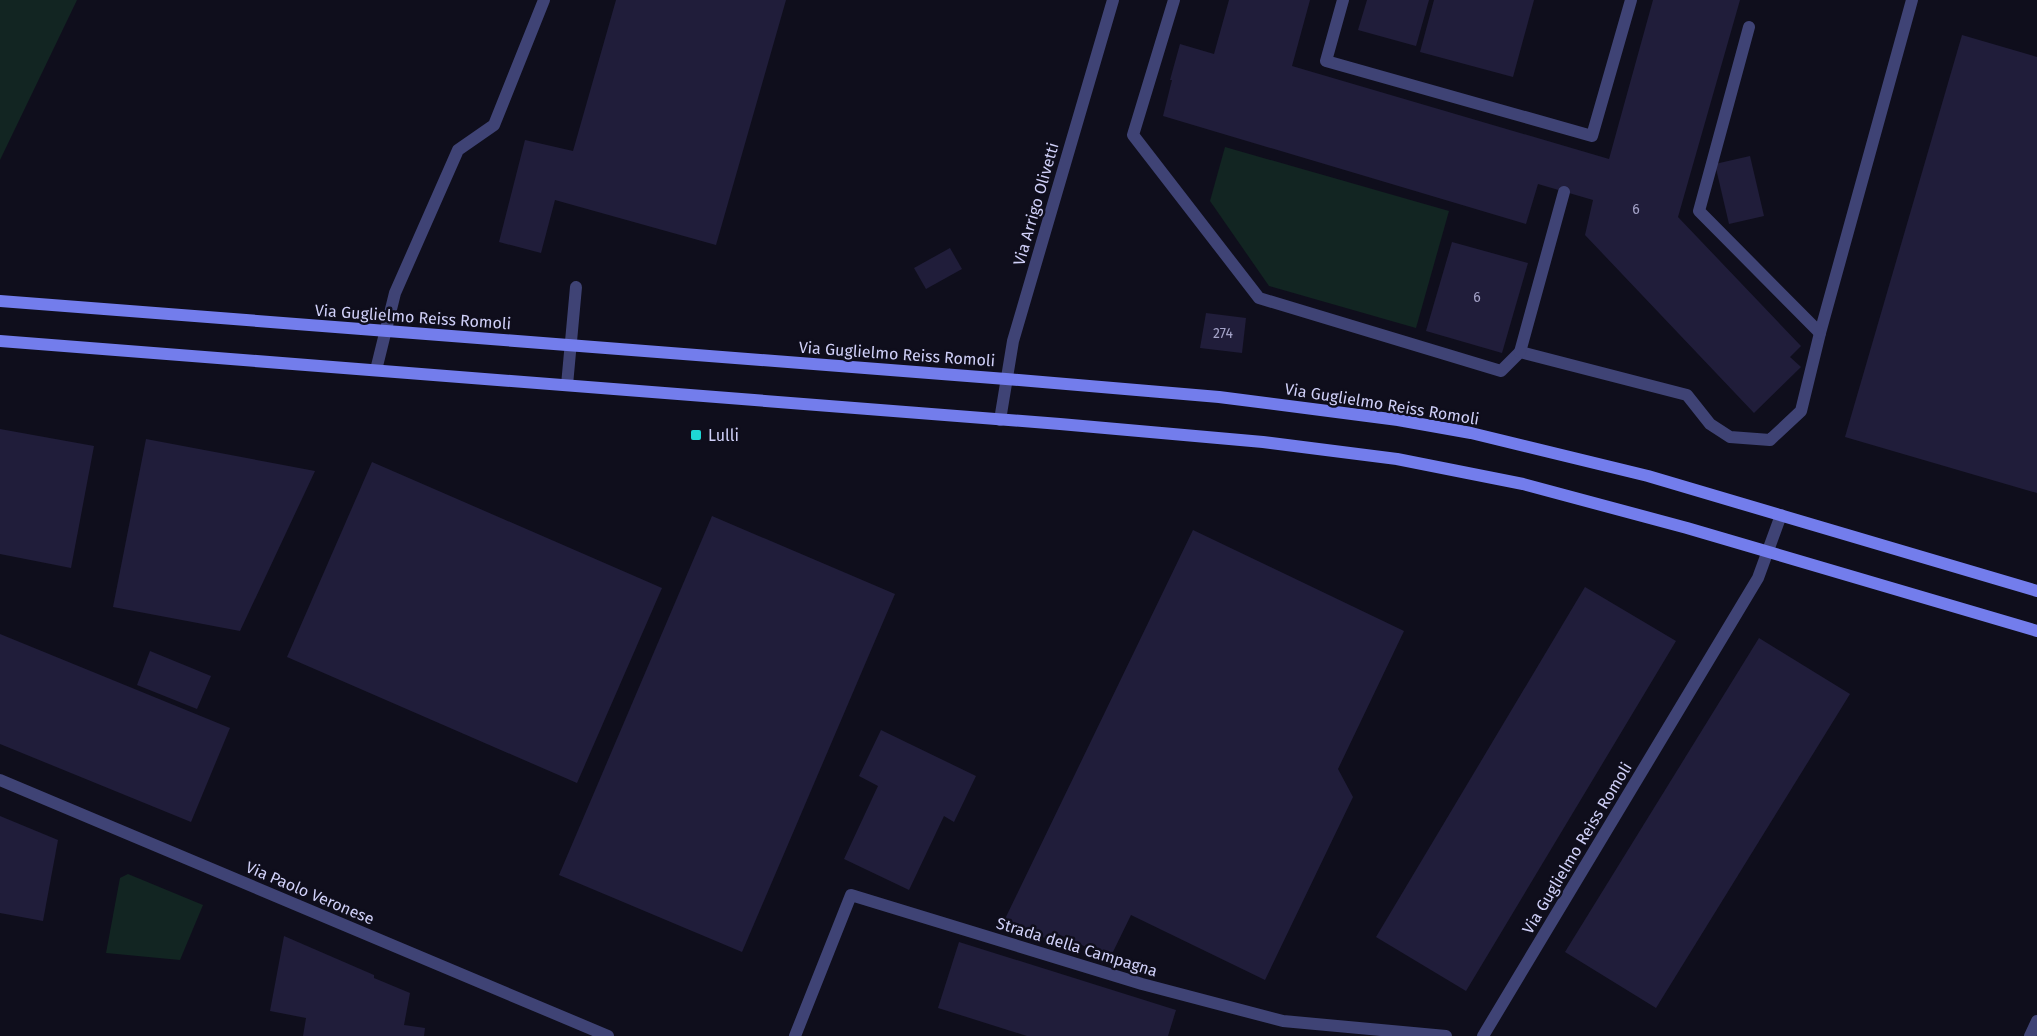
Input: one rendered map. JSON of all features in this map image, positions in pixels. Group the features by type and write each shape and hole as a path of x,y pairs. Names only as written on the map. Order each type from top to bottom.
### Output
{"main road":[{"name":"Via Guglielmo Reiss Romoli","path":"0,301 1006,379 1219,398 1398,420 1471,433 1637,474 2037,591"},
{"path":"0,341 1263,442 1397,459 1523,484 1768,552 2037,631"}],"street":[{"path":"376,370 395,293 458,150 494,125 544,0"},
{"name":"Via Arrigo Olivetti","path":"1000,420 1016,332 1113,0"},
{"path":"1174,0 1132,135 1259,298 1501,371 1520,352 1564,192"},
{"path":"1343,0 1326,61 1592,136 1631,0"},
{"path":"1520,352 1687,395 1710,424 1730,437 1770,440 1801,411 1820,333 1912,0"},
{"path":"1749,27 1700,211 1820,333"},
{"path":"567,385 576,287"},
{"name":"Via Guglielmo Reiss Romoli","path":"1483,1036 1758,578 1781,515"},
{"name":"Via Paolo Veronese","path":"0,780 608,1036"},
{"name":"Strada della Campagna","path":"795,1036 851,895 1142,984 1283,1021 1446,1036"},
{"path":"2030,1036 2037,1021"}],"green space":[{"path":"0,0 77,0 0,160"},
{"path":"1225,147 1449,211 1416,328 1269,286 1210,201"},
{"path":"128,874 203,905 180,960 106,953 120,878"}],"building":[{"path":"616,0 786,0 716,245 555,200 541,253 499,242 525,140 573,151"},
{"path":"1229,0 1310,0 1292,66 1609,159 1653,0 1740,0 1678,217 1801,346 1790,357 1801,367 1754,413 1585,235 1593,200 1538,184 1526,224 1163,116 1180,44 1214,54"},
{"path":"1367,0 1429,0 1416,46 1358,30"},
{"path":"1434,0 1534,0 1513,77 1420,52"},
{"path":"1962,35 2037,57 2037,493 1845,437"},
{"path":"1750,156 1764,216 1729,224 1715,164"},
{"path":"1452,242 1528,263 1502,353 1426,331"},
{"path":"950,248 962,269 926,289 914,268"},
{"path":"1206,313 1246,318 1242,353 1200,348"},
{"path":"0,429 94,446 71,568 0,554"},
{"path":"146,439 315,471 240,631 113,607"},
{"path":"372,462 662,588 577,783 287,657"},
{"path":"712,516 895,594 742,952 559,875"},
{"path":"1193,530 1404,631 1338,769 1353,797 1265,980 1131,915 1110,958 1058,934 1055,943 1005,919"},
{"path":"1585,587 1676,641 1466,991 1376,937"},
{"path":"0,634 230,728 191,822 0,744"},
{"path":"1759,638 1850,694 1656,1008 1565,952"},
{"path":"150,651 211,676 197,709 137,685"},
{"path":"881,730 976,776 954,822 944,816 909,890 844,859 878,786 859,776"},
{"path":"0,816 58,840 43,921 0,913"},
{"path":"284,936 410,993 404,1025 425,1028 424,1036 303,1036 306,1018 270,1011"},
{"path":"959,942 1176,1010 1168,1036 1027,1036 938,1008"}],"place":[{"name":"Lulli","path":"696,435"}]}
